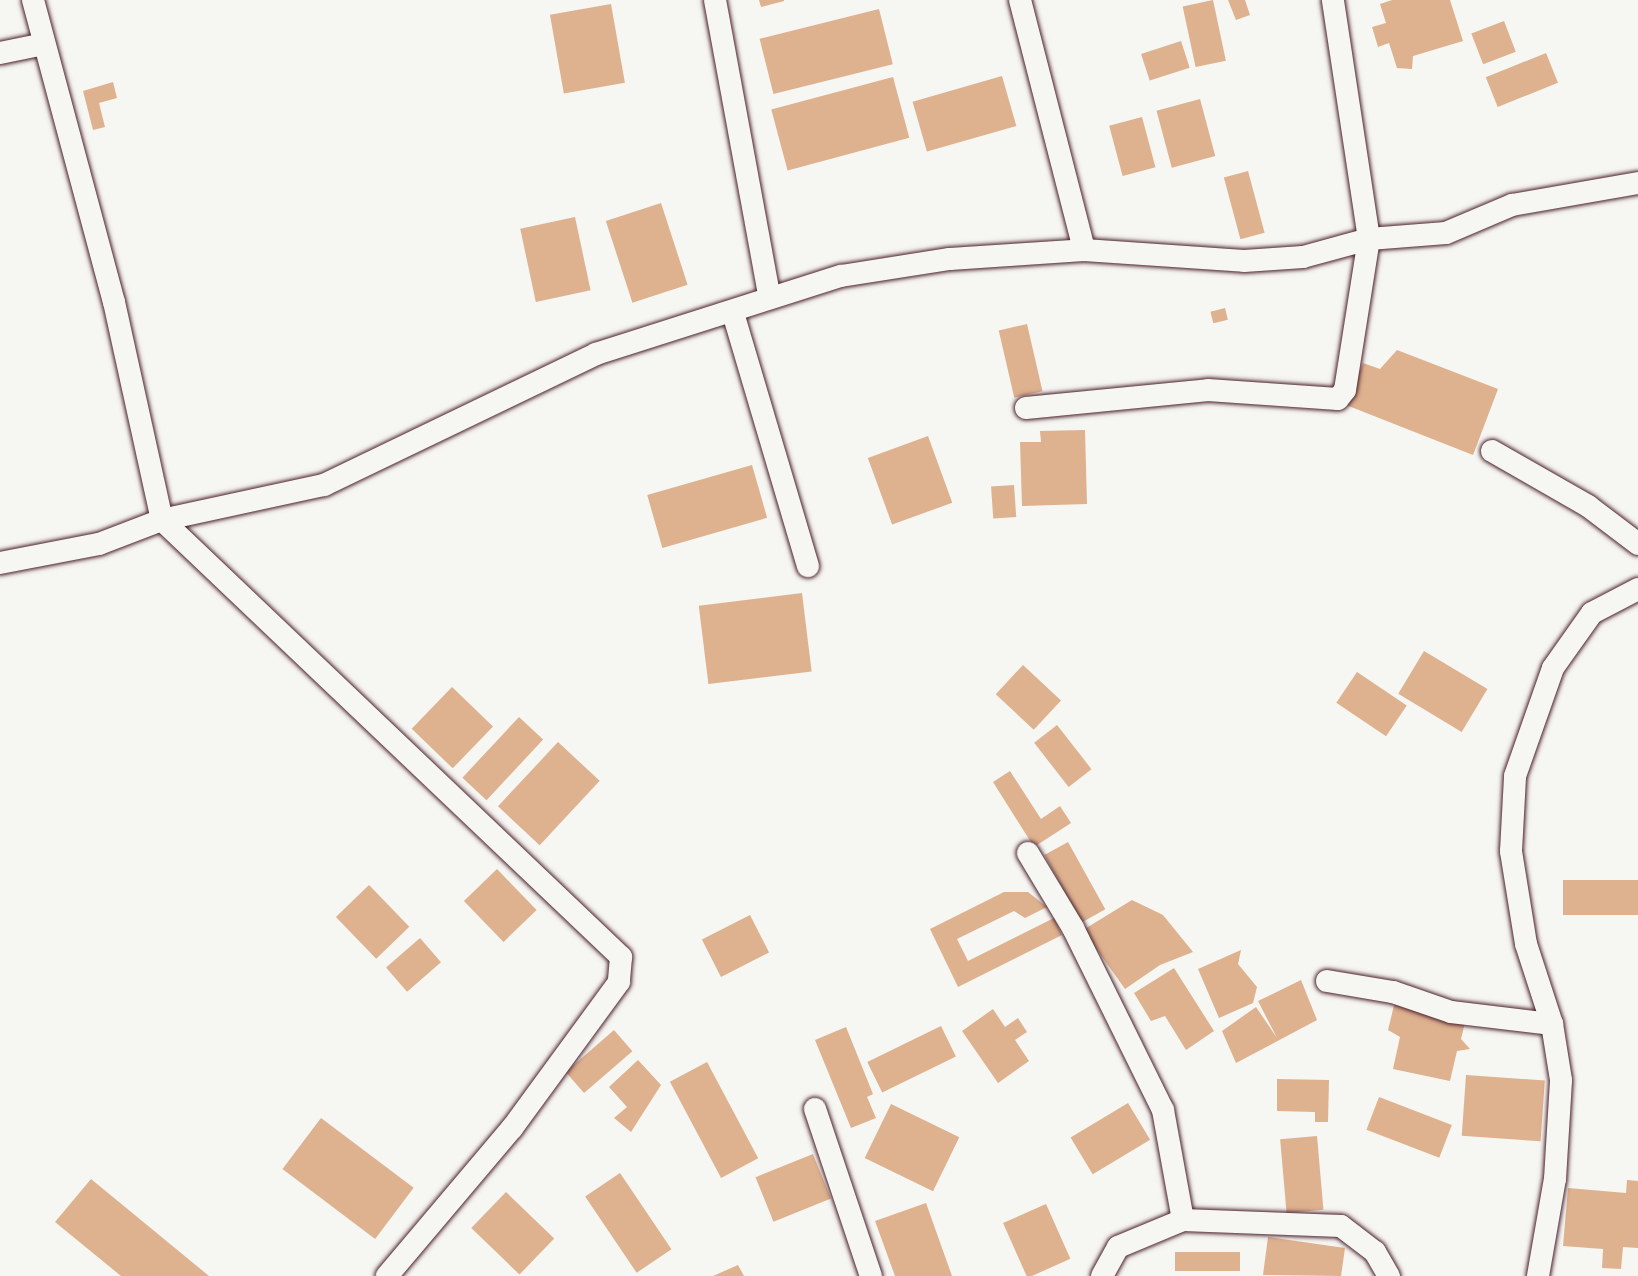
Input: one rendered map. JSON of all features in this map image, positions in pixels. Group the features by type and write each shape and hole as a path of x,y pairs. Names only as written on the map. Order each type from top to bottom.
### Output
{"street":[{"path":"33,0 114,302 162,520 621,957 619,982 532,1101 387,1276"},
{"path":"715,0 768,295"},
{"path":"1020,0 1084,250"},
{"path":"1026,408 1208,390 1338,399 1353,359 1370,239 1333,0"},
{"path":"0,53 44,44"},
{"path":"0,562 126,537 162,520 324,485 596,354 733,313 768,295 874,269 1084,250 1244,261 1303,257 1370,239 1437,235 1512,205 1638,183"},
{"path":"733,313 808,566"},
{"path":"1492,452 1588,506 1638,544"},
{"path":"1538,1276 1560,1139 1561,1080 1552,1024 1526,944 1511,850 1515,776 1553,668 1592,613 1638,589"},
{"path":"1028,853 1073,927 1163,1110 1183,1220"},
{"path":"1327,981 1393,992 1450,1012 1552,1024"},
{"path":"815,1109 871,1276"},
{"path":"1102,1276 1118,1247 1183,1220 1341,1226 1375,1252 1389,1276"}],"building":[{"path":"759,0 784,0 784,1 761,7"},
{"path":"1213,0 1226,61 1196,67 1183,6"},
{"path":"1228,0 1245,0 1250,15 1236,20"},
{"path":"1392,0 1450,0 1463,41 1413,56 1412,69 1397,68 1389,43 1378,47 1372,27 1386,23 1380,4"},
{"path":"611,4 625,83 564,94 550,15"},
{"path":"879,9 893,64 773,94 760,39"},
{"path":"1504,21 1516,52 1483,64 1471,34"},
{"path":"1181,41 1190,68 1150,81 1141,54"},
{"path":"1546,53 1558,83 1498,107 1486,77"},
{"path":"1002,76 1016,126 927,152 913,102"},
{"path":"893,77 909,138 788,170 771,110"},
{"path":"113,82 117,98 99,103 105,127 93,130 83,91"},
{"path":"1200,99 1215,156 1172,168 1157,111"},
{"path":"1142,117 1155,167 1123,176 1109,126"},
{"path":"1248,171 1265,233 1240,239 1224,177"},
{"path":"661,203 688,285 632,303 606,221"},
{"path":"575,217 591,290 536,302 520,229"},
{"path":"1225,308 1228,320 1213,323 1210,312"},
{"path":"1027,324 1043,391 1014,398 999,331"},
{"path":"1397,350 1498,389 1473,455 1346,405 1363,363 1380,369"},
{"path":"1085,430 1087,504 1022,506 1020,442 1041,442 1040,431"},
{"path":"928,436 952,503 892,525 868,458"},
{"path":"752,465 767,518 662,548 647,495"},
{"path":"1014,485 1016,517 993,519 991,487"},
{"path":"802,593 812,671 708,684 699,606"},
{"path":"1424,651 1487,689 1462,732 1398,694"},
{"path":"1023,665 1061,700 1034,730 996,694"},
{"path":"1357,672 1407,706 1386,736 1336,703"},
{"path":"452,687 493,727 453,768 412,729"},
{"path":"519,717 543,740 487,800 462,778"},
{"path":"1057,725 1091,769 1069,787 1034,743"},
{"path":"558,742 600,781 540,845 498,806"},
{"path":"1010,771 1041,819 1060,806 1071,823 1034,847 993,782"},
{"path":"1068,842 1105,909 1082,922 1044,855"},
{"path":"497,869 537,910 504,942 464,901"},
{"path":"1563,880 1638,880 1638,915 1563,915"},
{"path":"369,885 409,927 376,959 336,917"},
{"path":"1004,892 1028,892 1047,907 1025,918 1014,911 957,939 968,961 1054,918 1062,935 958,987 930,929"},
{"path":"1132,900 1163,915 1193,952 1160,965 1125,989 1083,930"},
{"path":"750,915 769,952 721,977 702,940"},
{"path":"420,938 441,962 407,992 386,968"},
{"path":"1241,950 1238,964 1257,987 1253,1003 1219,1018 1198,969"},
{"path":"1174,968 1214,1031 1186,1050 1165,1016 1151,1021 1134,993"},
{"path":"1301,980 1317,1020 1236,1063 1222,1031 1256,1007 1277,1038 1258,1001"},
{"path":"1398,989 1469,1006 1461,1039 1470,1049 1457,1051 1450,1081 1393,1069 1400,1037 1388,1030"},
{"path":"993,1009 1005,1027 1018,1018 1027,1032 1015,1040 1029,1061 998,1083 962,1031"},
{"path":"941,1026 956,1057 882,1093 867,1062"},
{"path":"846,1027 873,1094 867,1097 876,1118 851,1128 815,1040"},
{"path":"614,1030 632,1051 584,1093 566,1072"},
{"path":"638,1060 661,1085 631,1132 614,1118 627,1107 609,1087"},
{"path":"707,1062 758,1158 721,1178 670,1082"},
{"path":"1466,1075 1545,1081 1541,1141 1462,1136"},
{"path":"1277,1079 1329,1080 1328,1122 1315,1122 1315,1112 1277,1111"},
{"path":"1379,1097 1452,1125 1439,1158 1366,1130"},
{"path":"1128,1103 1150,1140 1093,1174 1071,1138"},
{"path":"891,1104 959,1137 933,1191 865,1158"},
{"path":"321,1118 414,1188 375,1239 282,1169"},
{"path":"1317,1136 1323,1210 1287,1213 1280,1139"},
{"path":"813,1154 831,1199 773,1222 756,1177"},
{"path":"620,1173 671,1249 637,1273 585,1196"},
{"path":"91,1179 209,1276 121,1276 55,1222"},
{"path":"1627,1180 1638,1181 1638,1248 1623,1247 1621,1269 1602,1268 1603,1249 1563,1246 1568,1188 1626,1193"},
{"path":"506,1192 554,1239 519,1275 471,1228"},
{"path":"926,1203 952,1276 895,1276 875,1221"},
{"path":"1046,1204 1070,1259 1032,1276 1027,1276 1003,1223"},
{"path":"1268,1237 1345,1248 1341,1276 1263,1275"},
{"path":"1175,1252 1240,1252 1240,1271 1175,1271"},
{"path":"738,1265 744,1276 713,1276"}]}
